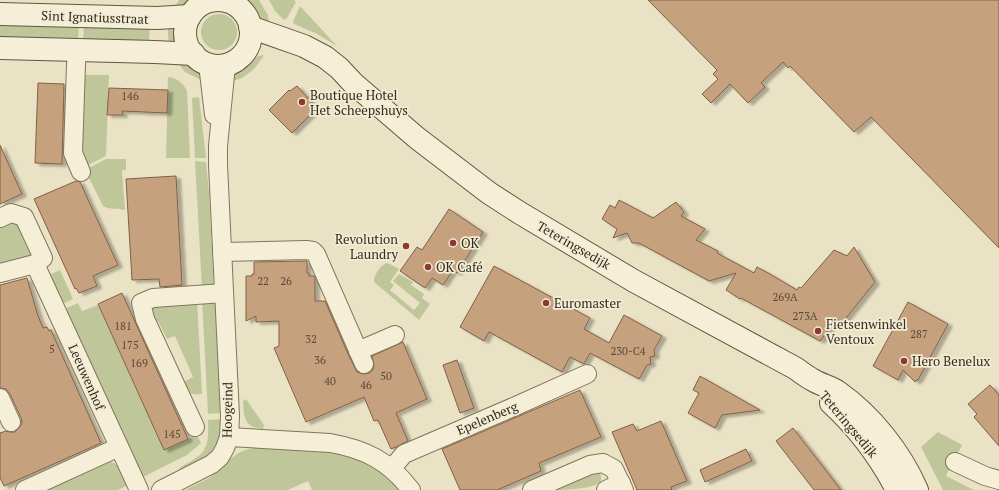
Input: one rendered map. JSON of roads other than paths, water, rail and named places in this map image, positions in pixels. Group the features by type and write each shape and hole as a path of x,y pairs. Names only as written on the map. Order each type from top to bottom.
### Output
{"main road":[{"path":"0,48 77,50 209,61 234,62 242,56 250,42 250,27 242,10 234,4 216,1 195,10 190,16 186,25 188,46 209,61"},
{"name":"Sint Ignatiusstraat","path":"0,14 157,18 190,16"},
{"name":"Teteringsedijk","path":"250,27 304,46 325,57 417,138 489,193 520,214 634,280 795,368 813,380 837,391 858,408 879,430 895,450 917,490"},
{"name":"Teteringsedijk","path":"247,48 286,53 310,62 353,83"},
{"name":"Teteringsedijk","path":"813,380 870,446 888,473 897,490"}],"street":[{"path":"77,50 73,154 81,172"},
{"name":"Hoogeind","path":"161,490 212,464 220,457 229,437 230,416 218,146 209,61"},
{"path":"0,218 11,213 24,217 43,258 35,264 0,273"},
{"path":"222,252 313,251 316,254 361,358 395,335"},
{"name":"Leeuwenhof","path":"35,264 139,490"},
{"path":"195,427 145,319 141,303 153,298 224,293"},
{"name":"Epelenberg","path":"392,468 404,454 518,406 587,374"},
{"path":"0,398 11,422"},
{"path":"229,437 344,445 374,456 392,468 411,490"},
{"path":"25,490 118,447"},
{"path":"955,462 986,476 999,480"},
{"path":"532,490 590,465 603,463 614,469 617,488"}],"place":[{"name":"Boutique Hotel Het Scheepshuys","path":"302,102"},
{"name":"OK","path":"453,243"},
{"name":"Revolution Laundry","path":"406,246"},
{"name":"OK Café","path":"428,267"},
{"name":"Euromaster","path":"546,303"},
{"name":"Fietsenwinkel Ventoux","path":"818,331"},
{"name":"Hero Benelux","path":"904,361"}]}
